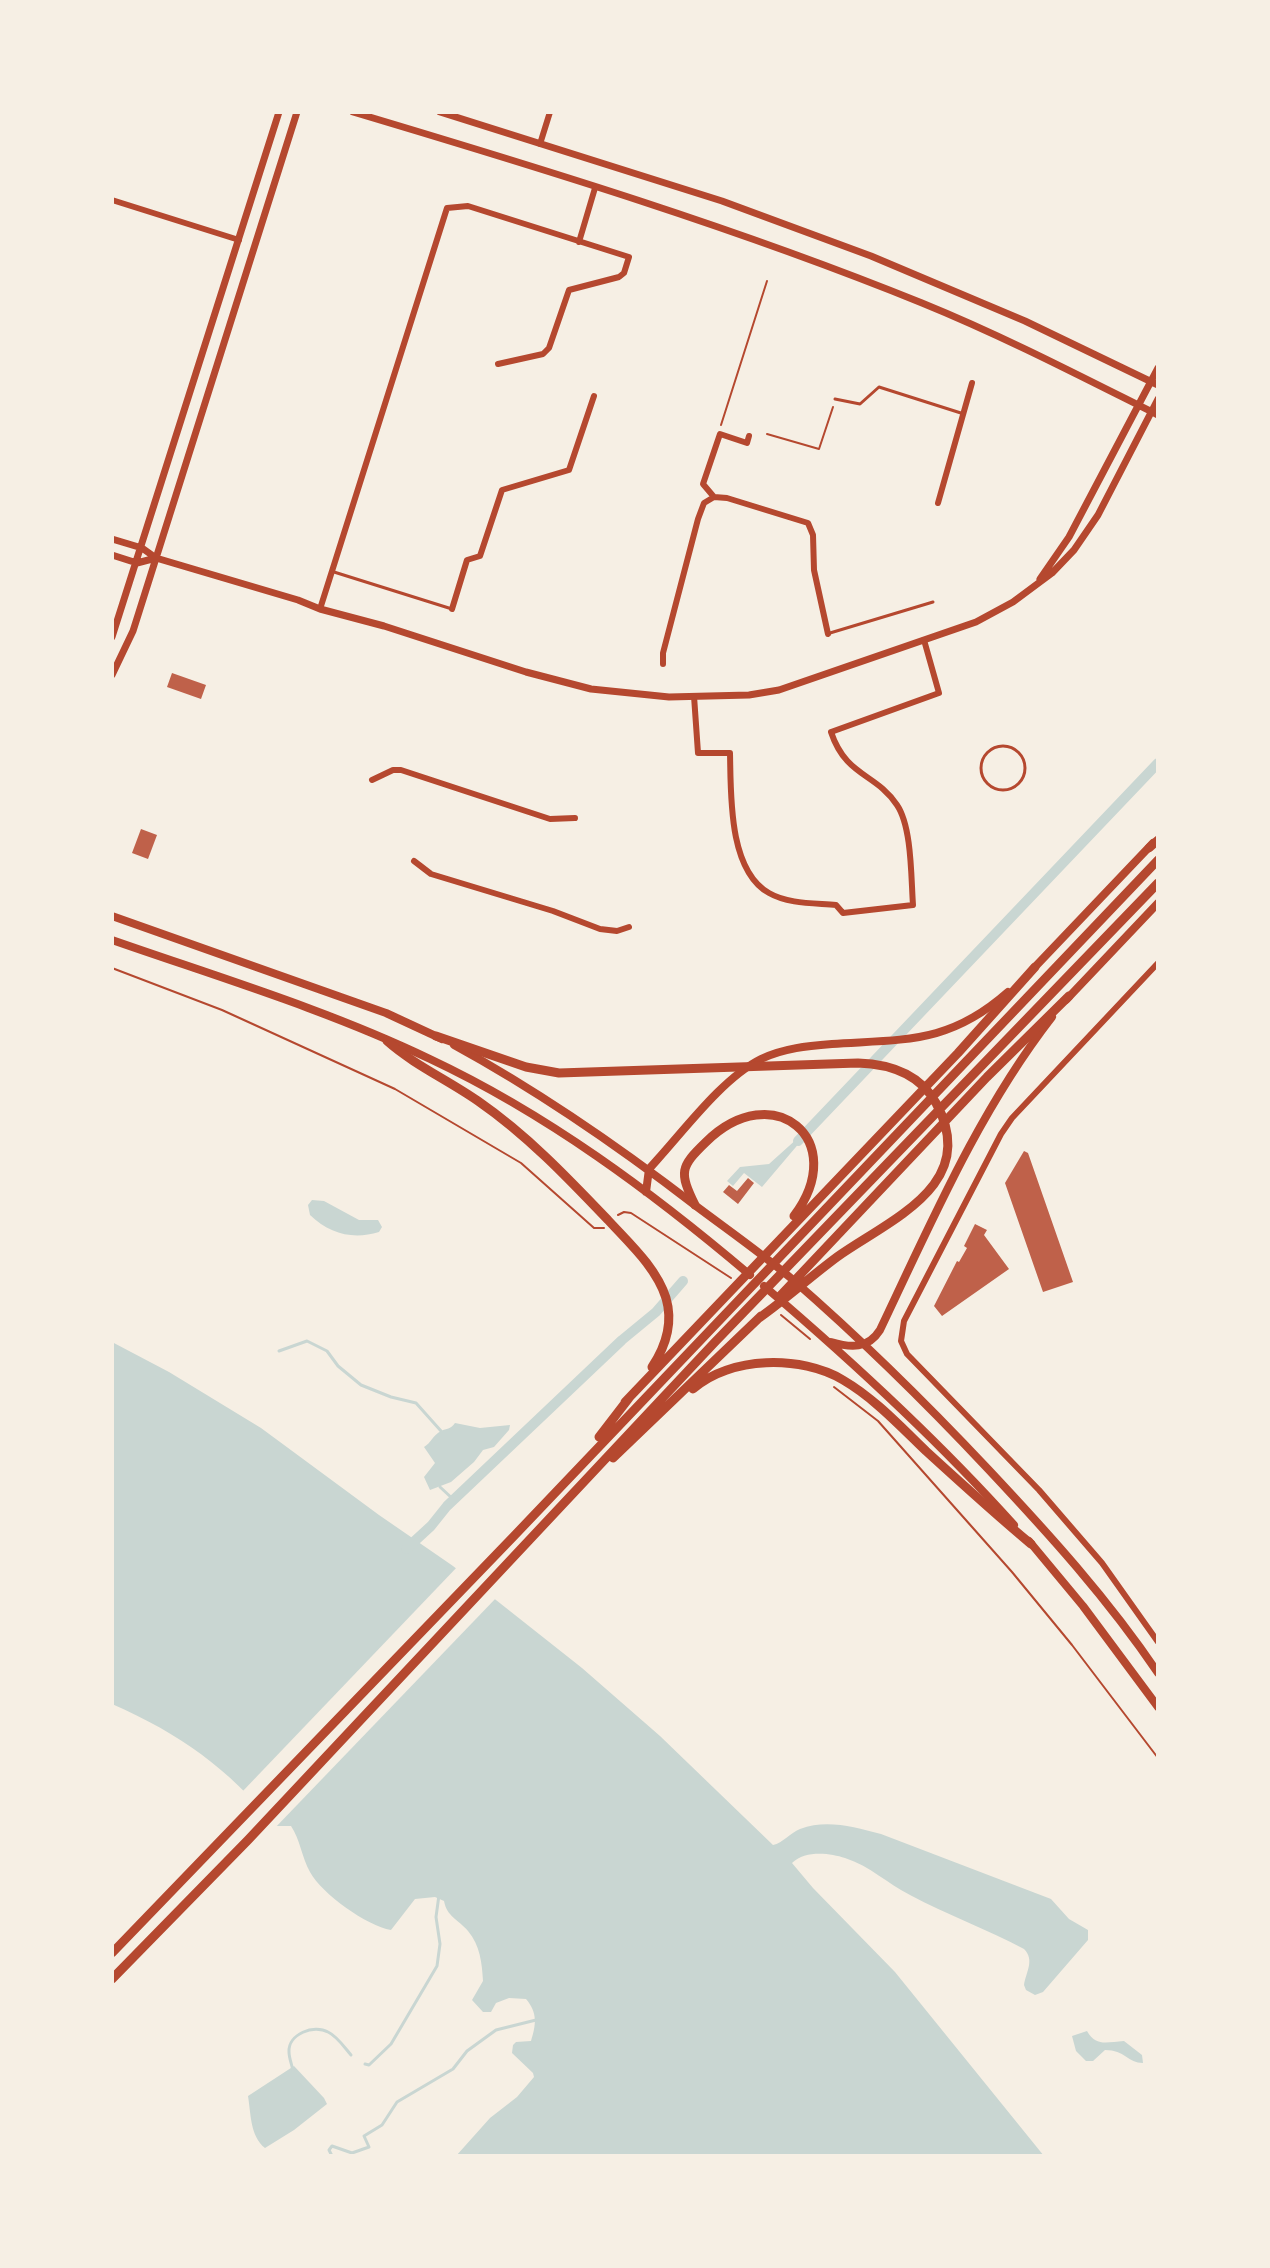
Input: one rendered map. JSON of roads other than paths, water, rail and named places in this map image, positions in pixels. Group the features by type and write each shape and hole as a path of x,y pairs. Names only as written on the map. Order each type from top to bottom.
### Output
{"main road":[{"path":"625,1402 734,1282 958,1053 1035,967 1158,839"},
{"path":"112,1953 1158,860"},
{"path":"112,1979 248,1840 691,1367 1158,883"},
{"path":"592,1475 702,1378 1158,903"},
{"path":"112,916 367,1006 436,1036 526,1067 559,1073 869,1063 892,1068 917,1081 933,1097 945,1123 946,1158 938,1179 928,1193 905,1213 840,1255 766,1312"},
{"path":"112,940 297,1006 436,1062 509,1101 591,1152 646,1192 830,1342 946,1453 1031,1544 1088,1613 1158,1707"},
{"path":"646,1192 649,1169 744,1069 770,1055 800,1047 933,1036 979,1016 1035,967"},
{"path":"830,1342 865,1345 880,1330 982,1124 1025,1052 1069,996"},
{"path":"436,1036 567,1111 649,1169 789,1277 930,1408 1058,1543 1158,1673"},
{"path":"387,1041 404,1056 456,1086 513,1127 554,1163 625,1238 653,1272 665,1295 668,1332 659,1357 574,1470"},
{"path":"695,1205 684,1180 686,1163 724,1126 742,1116 761,1114 786,1119 804,1134 814,1155 814,1174 794,1220"},
{"path":"702,1378 757,1364 791,1365 834,1379 880,1407 986,1507 1031,1544"}],"street":[{"path":"112,637 279,112"},
{"path":"112,675 133,631 297,112"},
{"path":"353,112 779,248 913,299 993,334 1155,413"},
{"path":"440,112 722,201 898,266 1025,321 1154,383"},
{"path":"540,144 550,112"},
{"path":"579,242 595,188"},
{"path":"112,200 239,240"},
{"path":"320,609 447,208 468,206 629,257 624,273 619,277 569,290 549,348 543,354 498,364"},
{"path":"1039,581 1069,537 1137,404 1154,383 1158,368"},
{"path":"938,503 972,383"},
{"path":"452,609 467,560 480,556 502,490 564,473 571,467 594,396"},
{"path":"112,539 142,548 156,558 561,683 641,696 749,695 779,690 996,613 1052,573 1090,527 1155,413 1158,399"},
{"path":"714,497 703,484 720,434 747,443 749,436"},
{"path":"663,664 663,653 698,519 704,503 714,497 727,498 808,523 813,535 814,570 828,634"},
{"path":"112,555 137,563 156,558"},
{"path":"694,696 698,753 730,753 732,811 742,859 766,892 800,902 836,905 843,913 913,905 904,823 898,807 887,793 844,759 831,732 939,693 924,640"},
{"path":"372,780 393,770 408,771 542,817 575,818"},
{"path":"414,861 431,874 553,911 600,929 617,931 629,927"},
{"path":"1158,963 1048,1078 1001,1134 904,1321 901,1341 907,1354 1039,1490 1102,1563 1158,1642"}],"lane":[{"path":"835,399 860,404 879,387 964,414"},
{"path":"332,572 452,609"},
{"path":"828,634 933,602"},
{"path":"1002,745 1011,747 1023,758 1024,773 1013,788 996,789 983,778 981,760 992,748 1002,745"}],"waterway":[{"path":"798,1141 1158,763"},
{"path":"406,1549 622,1340 656,1312 683,1281"},
{"path":"279,1351 307,1341 327,1351 338,1366 361,1385 416,1403 441,1431"},
{"path":"440,1487 454,1500"},
{"path":"365,2064 369,2065 391,2044 437,1966 439,1895"},
{"path":"332,2156 329,2150 332,2146 352,2153 369,2147 364,2136 382,2125 397,2102 453,2069 467,2051 496,2030 536,2020"},
{"path":"293,2071 290,2046 297,2036 309,2030 331,2034 351,2055"}]}
